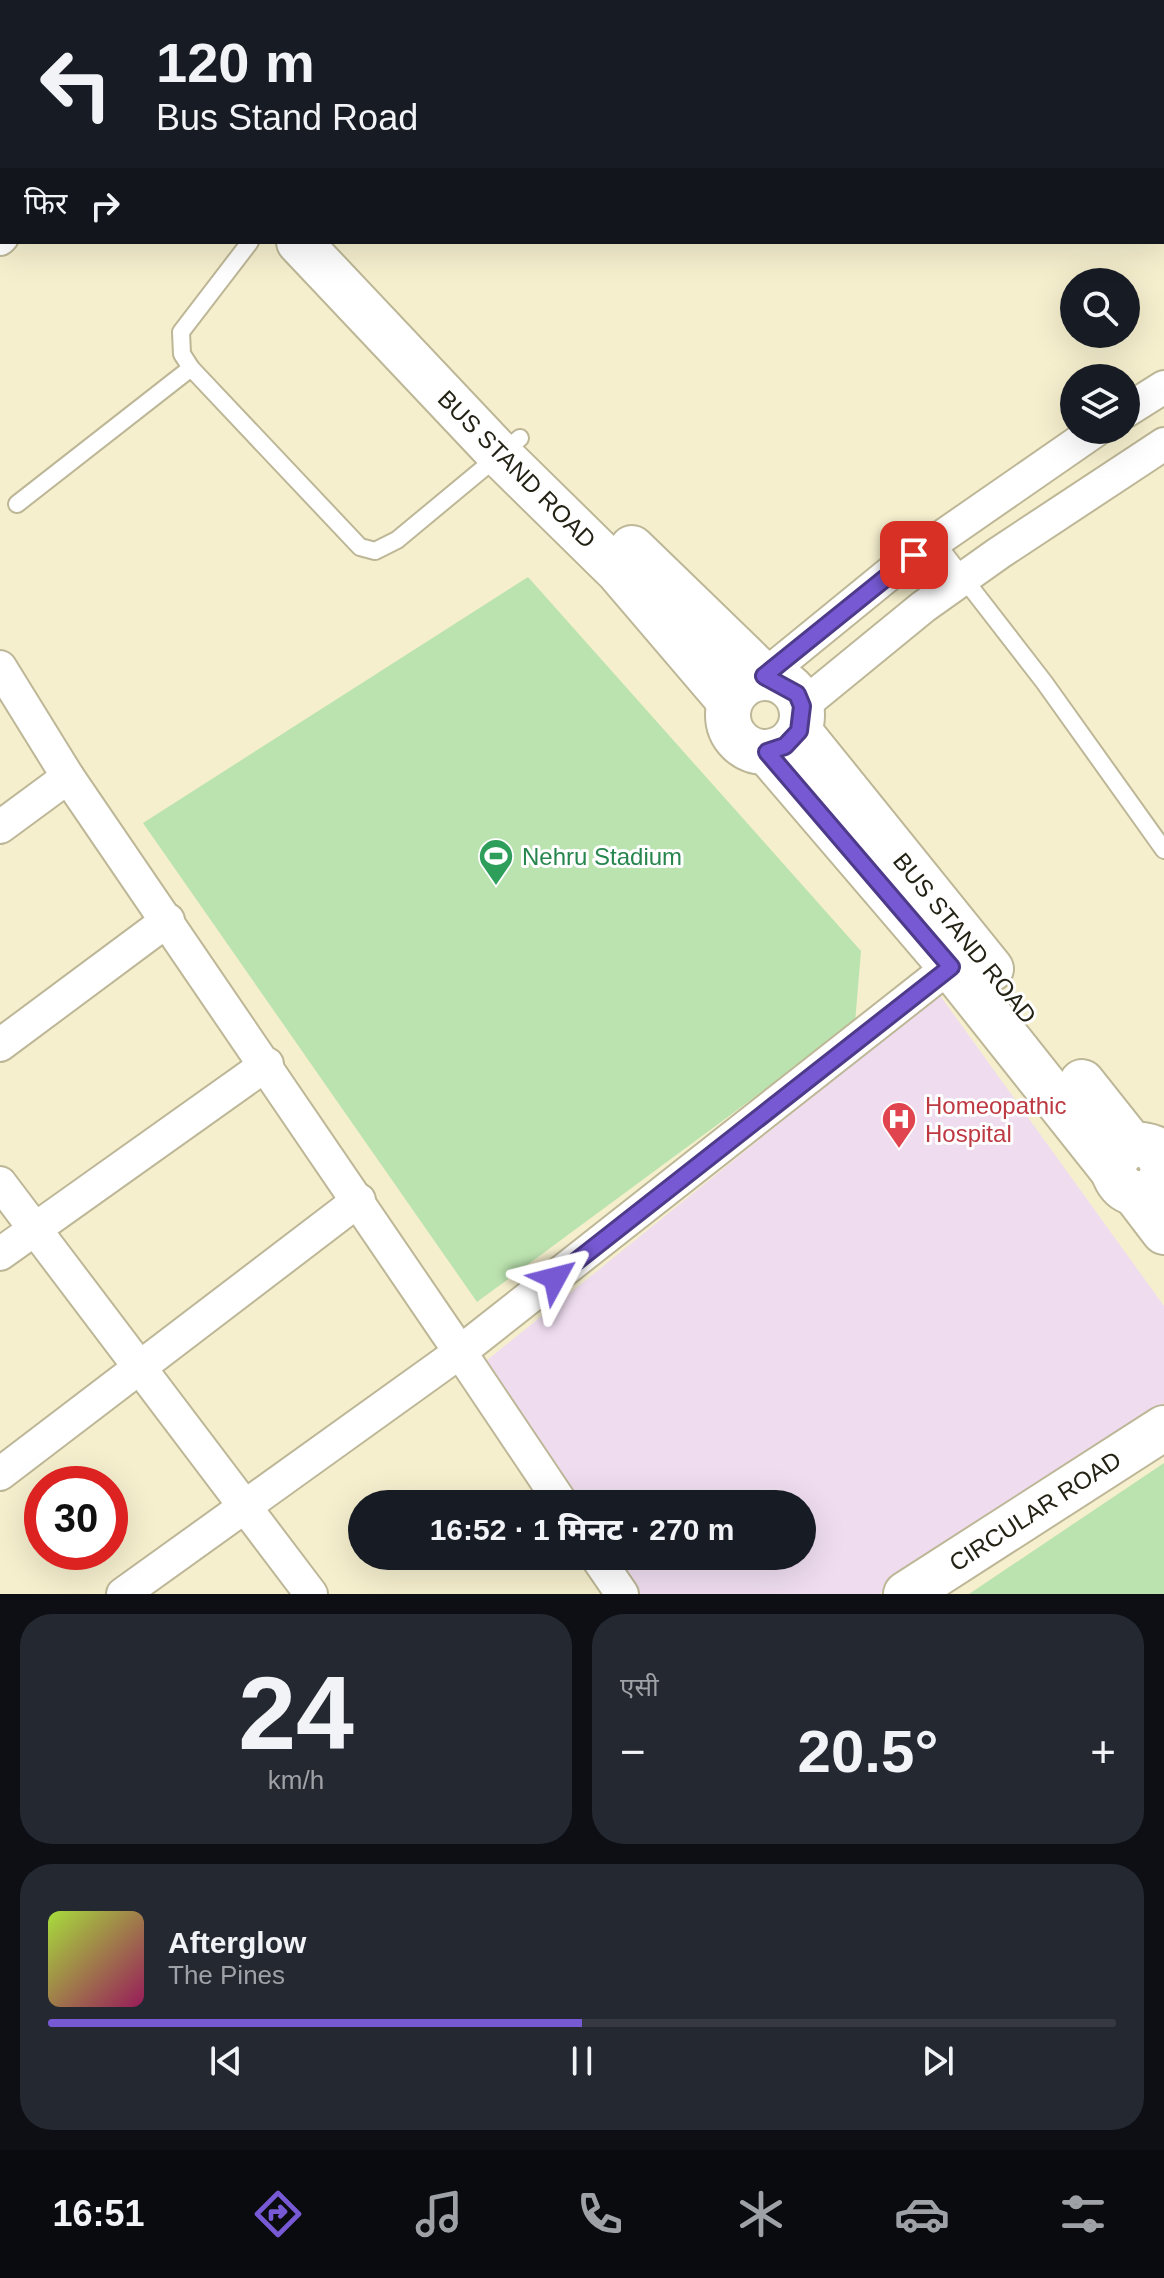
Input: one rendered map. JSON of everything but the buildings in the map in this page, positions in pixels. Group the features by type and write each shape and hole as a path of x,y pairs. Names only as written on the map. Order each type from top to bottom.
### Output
{"main road":[{"name":"BUS STAND ROAD","path":"301,244 511,447"},
{"name":"BUS STAND ROAD","path":"337,244 618,571 746,688 797,694 789,730 962,957 1150,1166 1164,1232"},
{"name":"BUS STAND ROAD","path":"746,688 727,713 734,736 743,745 789,730"},
{"name":"CIRCULAR ROAD","path":"906,1594 1164,1428"},
{"name":"CIRCULAR ROAD","path":"947,1594 1164,1454"}],"street":[{"path":"1140,402 1164,387"},
{"path":"746,688 934,540 1075,444"},
{"path":"789,730 965,577 1164,444"},
{"path":"0,667 68,777 267,1064 553,1490"},
{"path":"0,827 68,777"},
{"path":"0,1045 168,920"},
{"path":"123,1594 460,1352 962,957"},
{"path":"0,1254 267,1064"},
{"path":"0,1183 311,1594"},
{"path":"0,1474 359,1200"},
{"path":"606,1570 622,1594"}],"lane":[{"path":"248,244 181,332 182,354 191,368 360,547 375,551 397,540 511,447"},
{"path":"17,504 191,368"},
{"path":"934,540 965,577 1164,850"}],"shaded area":[{"name":"Homeopathic Hospital","path":"939,994 1164,1306 1164,1403 879,1594 635,1594 620,1570 816,1570 816,1490 569,1490 486,1361"}],"green space":[{"name":"Nehru Stadium","path":"528,577 861,951 855,1023 477,1302 143,823"},
{"path":"1164,1463 1164,1594 969,1594"}],"place":[{"name":"Nehru Stadium","path":"496,887"},
{"name":"Homeopathic Hospital","path":"899,1150"}],"route":[{"path":"555,1278 951,967 767,752 785,746 799,731 803,719 797,694 764,676 914,555"}]}
